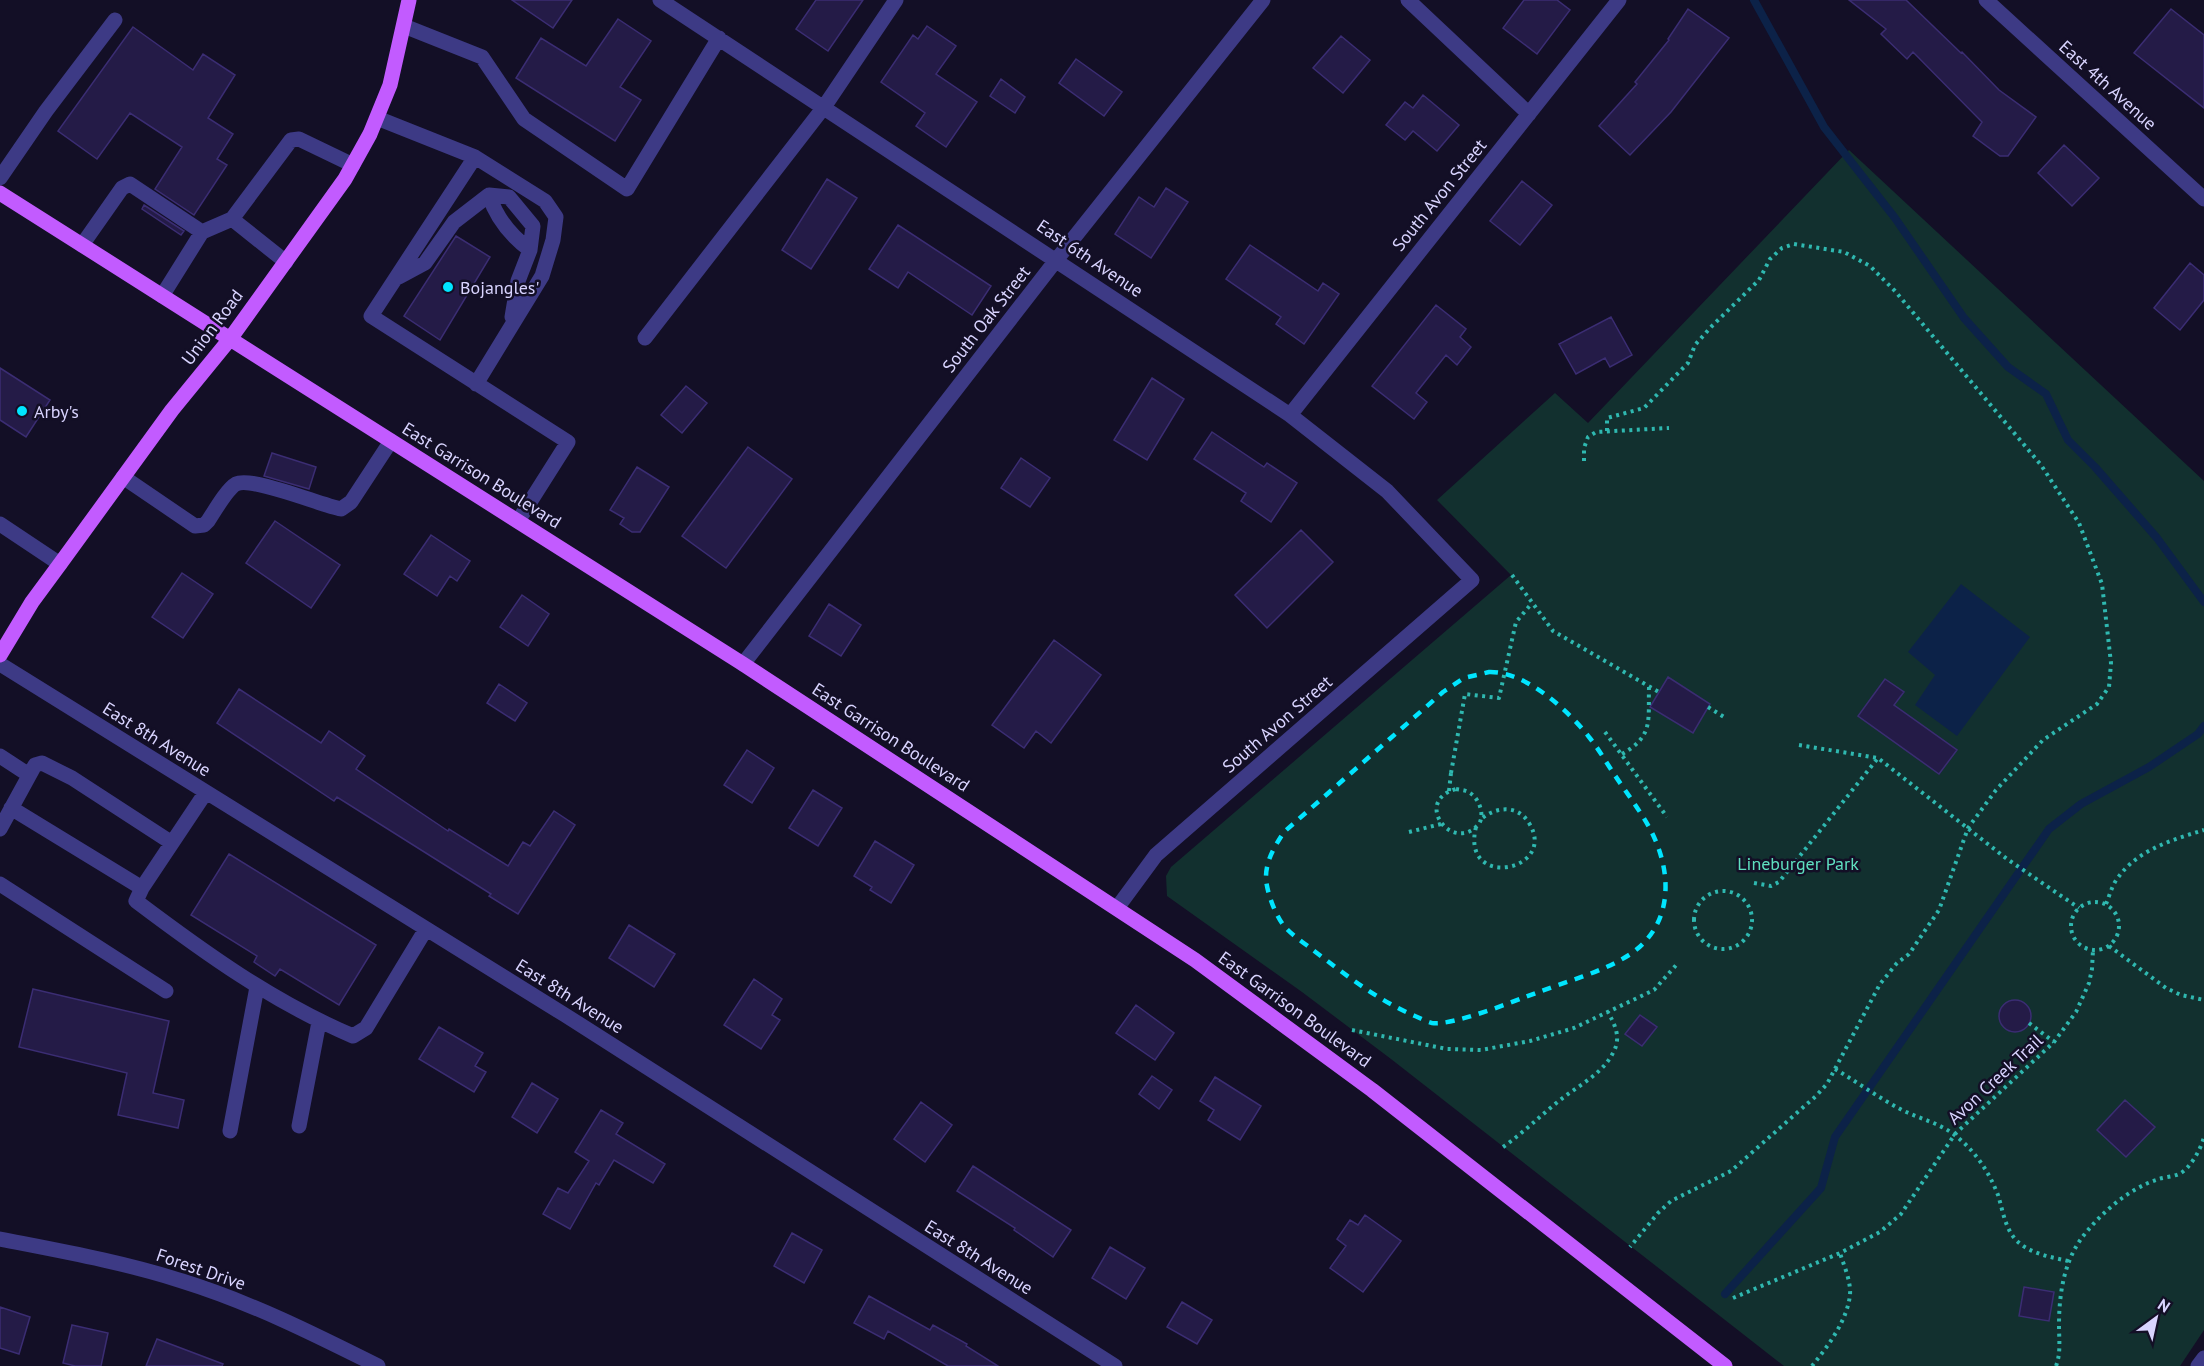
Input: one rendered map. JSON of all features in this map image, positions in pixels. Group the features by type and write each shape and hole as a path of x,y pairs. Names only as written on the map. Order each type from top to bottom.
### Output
{"main road":[{"name":"Union Road","path":"0,655 60,564 172,410 230,339 334,195 353,165 377,118 390,85 409,0"},
{"name":"East Garrison Boulevard","path":"0,193 743,664 1195,960 1372,1090 1725,1366"}],"street":[{"name":"East 6th Avenue","path":"660,0 1057,259 1290,415 1387,491 1472,580"},
{"path":"645,338 824,107 896,0"},
{"name":"South Oak Street","path":"743,664 1057,259 1263,0"},
{"path":"1408,0 1529,114"},
{"name":"South Avon Street","path":"1290,415 1619,0"},
{"name":"East 4th Avenue","path":"1986,0 2204,199"},
{"path":"0,178 46,111 115,20"},
{"path":"404,26 482,57 524,119 627,189 719,38"},
{"path":"377,118 475,158 544,201 556,217 553,240 542,276 476,384"},
{"path":"162,296 202,232 232,219 291,140 299,139 353,165"},
{"path":"475,158 370,316 568,442 518,521"},
{"path":"82,245 122,188 130,184 202,232"},
{"path":"396,279 424,263 454,222 489,195 509,196 533,226 530,250 518,281 510,326"},
{"path":"489,195 494,212 507,225 516,240 530,250"},
{"path":"232,219 286,262"},
{"path":"123,477 195,526 204,525 208,521 237,483 254,483 341,509 351,502 391,441"},
{"path":"0,524 60,564"},
{"name":"South Avon Street","path":"1118,908 1155,855 1472,580"},
{"name":"East 8th Avenue","path":"0,664 565,1015 1114,1366"},
{"path":"0,756 29,776"},
{"path":"0,829 35,765 42,763 72,778 172,843"},
{"path":"206,792 142,888 136,901 218,962 257,987 319,1022 353,1036 366,1028 426,929"},
{"path":"11,808 142,888"},
{"path":"0,884 166,991"},
{"path":"230,1131 257,987"},
{"path":"299,1126 319,1022"},
{"name":"Forest Drive","path":"0,1239 126,1265 183,1281 283,1319 378,1366"},
{"path":"2198,1366 2204,1358"}],"path":[{"path":"1607,431 1606,418 1644,408 1688,363 1695,345 1759,280 1770,259 1782,248 1794,244 1844,252 1870,266 1895,291 2041,465 2079,523 2102,584 2111,663 2109,687 2097,704 2043,740 1996,790 1968,828 1939,910 1909,954 1897,963 1880,984 1827,1084 1731,1171 1671,1201 1630,1247"},
{"path":"1584,461 1584,448 1588,437 1596,432 1669,428"},
{"path":"1512,575 1553,631 1659,692"},
{"path":"1449,791 1465,694 1499,698 1515,622 1532,603"},
{"path":"1622,754 1635,746 1646,734 1649,687"},
{"path":"1708,707 1724,717"},
{"path":"1605,732 1667,817"},
{"path":"1800,745 1878,758 2007,859 2079,908"},
{"path":"1754,883 1770,886 1779,882 1878,758"},
{"path":"1476,827 1465,832 1447,830 1437,817 1438,802 1449,791 1456,789 1471,793 1479,805 1481,819"},
{"path":"1498,809 1518,812 1531,826 1534,836 1529,855 1514,867 1495,867 1479,856 1474,837 1476,827 1489,812 1498,809"},
{"path":"1409,832 1441,824"},
{"path":"2106,904 2116,881 2132,863 2164,842 2204,830"},
{"path":"1726,891 1740,896 1751,911 1751,930 1740,945 1731,949 1712,948 1695,930 1696,908 1705,897 1713,892 1726,891"},
{"path":"2091,902 2106,904 2115,912 2120,927 2115,941 2109,946 2093,950 2079,943 2072,930 2074,914 2079,908 2091,902"},
{"path":"2109,946 2166,988 2181,995 2204,1000"},
{"name":"Avon Creek Trail","path":"1733,1298 1840,1253 1880,1232 1901,1214 1955,1134 2054,1042 2076,1012 2089,983 2093,950"},
{"path":"1352,1030 1447,1050 1481,1050 1530,1041 1574,1028 1654,990 1678,963"},
{"path":"1503,1147 1600,1071 1615,1050 1618,1029 1608,1012"},
{"path":"2029,1023 2054,1042"},
{"path":"1835,1069 1902,1110 1940,1125 1955,1134 1974,1152 1985,1168 1997,1194 2006,1226 2016,1241 2027,1249 2068,1261"},
{"path":"2056,1366 2060,1355 2059,1309 2068,1261 2084,1234 2114,1204 2155,1180 2180,1174 2192,1160 2204,1137"},
{"path":"1812,1366 1839,1326 1850,1294 1849,1280 1840,1253"}],"green space":[{"name":"Lineburger Park","path":"1849,150 2204,481 2204,1330 2180,1366 1784,1366 1391,1059 1302,992 1167,896 1166,876 1171,867 1511,575 1437,500 1555,393 1588,423"}],"water":[{"path":"1961,584 2030,637 1957,736 1915,705 1935,675 1908,652"}],"building":[{"path":"512,0 572,0 553,28"},
{"path":"816,0 863,0 828,51 796,29"},
{"path":"1524,0 1557,0 1570,10 1537,54 1503,28"},
{"path":"1849,0 1906,0 1999,90 2036,117 2008,156 2000,156 1973,136 1982,122 1913,52 1907,59 1881,34 1886,29"},
{"path":"1688,9 1729,38 1671,112 1630,155 1599,126 1637,84 1635,82 1669,40"},
{"path":"2171,9 2204,35 2204,108 2134,53"},
{"path":"618,19 651,41 620,87 641,100 615,141 516,78 541,38 586,66"},
{"path":"927,26 956,46 936,74 977,102 946,147 916,126 925,113 881,82 913,35 918,39"},
{"path":"133,27 193,70 203,54 235,75 208,118 233,134 217,159 227,165 194,215 155,189 182,147 130,113 97,159 58,131"},
{"path":"1341,36 1370,60 1343,93 1313,68"},
{"path":"1076,59 1122,92 1104,116 1059,83"},
{"path":"1001,79 1025,97 1015,113 990,96"},
{"path":"1423,95 1459,125 1437,151 1413,131 1405,140 1386,125 1405,102 1413,108"},
{"path":"2064,145 2099,178 2072,206 2038,173"},
{"path":"827,179 857,198 811,269 782,250"},
{"path":"1522,181 1552,205 1520,245 1490,221"},
{"path":"1166,188 1188,202 1151,258 1115,234 1139,197 1154,207"},
{"path":"144,205 184,231 181,235 142,209"},
{"path":"898,225 991,286 972,315 908,272 898,288 869,269"},
{"name":"Bojangles'","path":"456,236 490,257 440,340 404,316"},
{"path":"1250,245 1318,291 1323,283 1339,294 1304,344 1276,324 1281,317 1226,279"},
{"path":"2190,263 2204,275 2204,300 2180,330 2154,308"},
{"path":"1436,305 1466,329 1460,337 1471,347 1457,365 1446,355 1416,393 1427,402 1414,419 1372,386"},
{"path":"1611,317 1632,355 1610,367 1605,358 1576,374 1559,344"},
{"name":"Arby's","path":"0,368 50,400 26,437 0,420"},
{"path":"1152,378 1184,399 1147,460 1114,440"},
{"path":"686,386 707,403 682,433 661,415"},
{"path":"1212,432 1264,467 1267,463 1297,483 1271,522 1241,501 1246,493 1194,459"},
{"path":"748,447 792,479 726,568 682,536"},
{"path":"272,453 316,467 309,489 264,476"},
{"path":"1021,458 1050,478 1030,507 1001,488"},
{"path":"637,467 669,487 640,532 632,532 620,524 624,518 610,510"},
{"path":"275,521 340,565 311,608 246,563"},
{"path":"1301,530 1333,562 1267,628 1235,595"},
{"path":"431,535 470,561 457,581 450,576 437,596 404,574"},
{"path":"182,573 213,594 183,638 152,617"},
{"path":"522,595 549,614 528,646 500,627"},
{"path":"829,604 861,625 841,656 809,636"},
{"path":"1054,640 1101,675 1051,743 1036,731 1024,748 992,725"},
{"path":"1668,677 1710,704 1693,733 1650,707"},
{"path":"1885,679 1904,692 1894,705 1957,750 1939,774 1858,716"},
{"path":"499,684 527,703 515,721 487,703"},
{"path":"239,689 321,743 329,731 365,756 356,769 448,831 449,829 508,866 523,842 530,846 554,811 575,825 518,914 489,896 491,894 337,797 334,801 217,723"},
{"path":"747,750 774,768 752,803 724,785"},
{"path":"813,790 842,808 818,846 789,828"},
{"path":"875,841 914,865 891,903 870,890 872,887 854,876"},
{"path":"229,854 376,945 339,1005 280,969 275,976 254,962 257,956 191,915"},
{"path":"629,925 675,954 654,987 609,958"},
{"path":"754,979 782,999 772,1015 780,1020 761,1049 724,1025"},
{"path":"33,989 169,1021 153,1093 184,1100 178,1128 118,1115 127,1073 19,1047"},
{"path":"2015,1000 2026,1005 2031,1016 2026,1027 2015,1032 2004,1027 1999,1016 2004,1005"},
{"path":"1136,1005 1174,1033 1155,1060 1116,1033"},
{"path":"1640,1015 1657,1027 1642,1046 1625,1034"},
{"path":"439,1027 483,1053 475,1066 486,1072 474,1092 419,1059"},
{"path":"1152,1076 1172,1090 1159,1109 1139,1094"},
{"path":"1215,1077 1261,1106 1240,1140 1208,1120 1214,1110 1200,1101"},
{"path":"532,1083 558,1099 537,1133 512,1117"},
{"path":"2125,1100 2155,1127 2126,1157 2097,1130"},
{"path":"921,1102 952,1125 925,1162 894,1139"},
{"path":"601,1110 623,1123 616,1134 665,1164 653,1183 614,1160 599,1185 596,1183 570,1229 543,1214 558,1188 568,1193 589,1161 575,1152"},
{"path":"973,1166 1071,1230 1053,1257 1014,1230 1015,1228 957,1191"},
{"path":"1365,1215 1401,1241 1363,1292 1330,1268 1346,1246 1337,1239 1350,1220 1358,1225"},
{"path":"792,1233 822,1250 804,1283 774,1266"},
{"path":"1110,1247 1145,1268 1126,1299 1092,1278"},
{"path":"2024,1287 2054,1292 2049,1321 2019,1316"},
{"path":"869,1296 930,1330 933,1325 967,1344 966,1346 998,1366 948,1366 888,1331 884,1339 854,1323"},
{"path":"1182,1302 1212,1320 1197,1344 1167,1327"},
{"path":"0,1307 30,1317 19,1354 0,1348"},
{"path":"72,1325 108,1333 101,1366 75,1366 63,1363"},
{"path":"157,1339 223,1364 222,1366 146,1366"}],"waterway":[{"path":"1754,0 1824,127 1895,218 1964,318 2008,367 2046,394 2068,440 2095,467 2157,538 2204,602"},
{"path":"1725,1294 1821,1188 1835,1137 2049,829 2081,804 2149,767 2198,734 2204,726"}],"railway":[{"path":"1489,672 1503,673 1517,678 1545,694 1570,715 1589,737 1637,807 1657,843 1665,877 1665,894 1656,926 1646,940 1621,960 1585,976 1484,1012 1454,1021 1432,1023 1401,1010 1375,995 1291,933 1278,917 1272,904 1266,883 1266,871 1272,853 1284,832 1443,692 1464,678 1489,672"}],"place":[{"name":"Bojangles'","path":"448,287"},
{"name":"Arby's","path":"22,411"}]}
